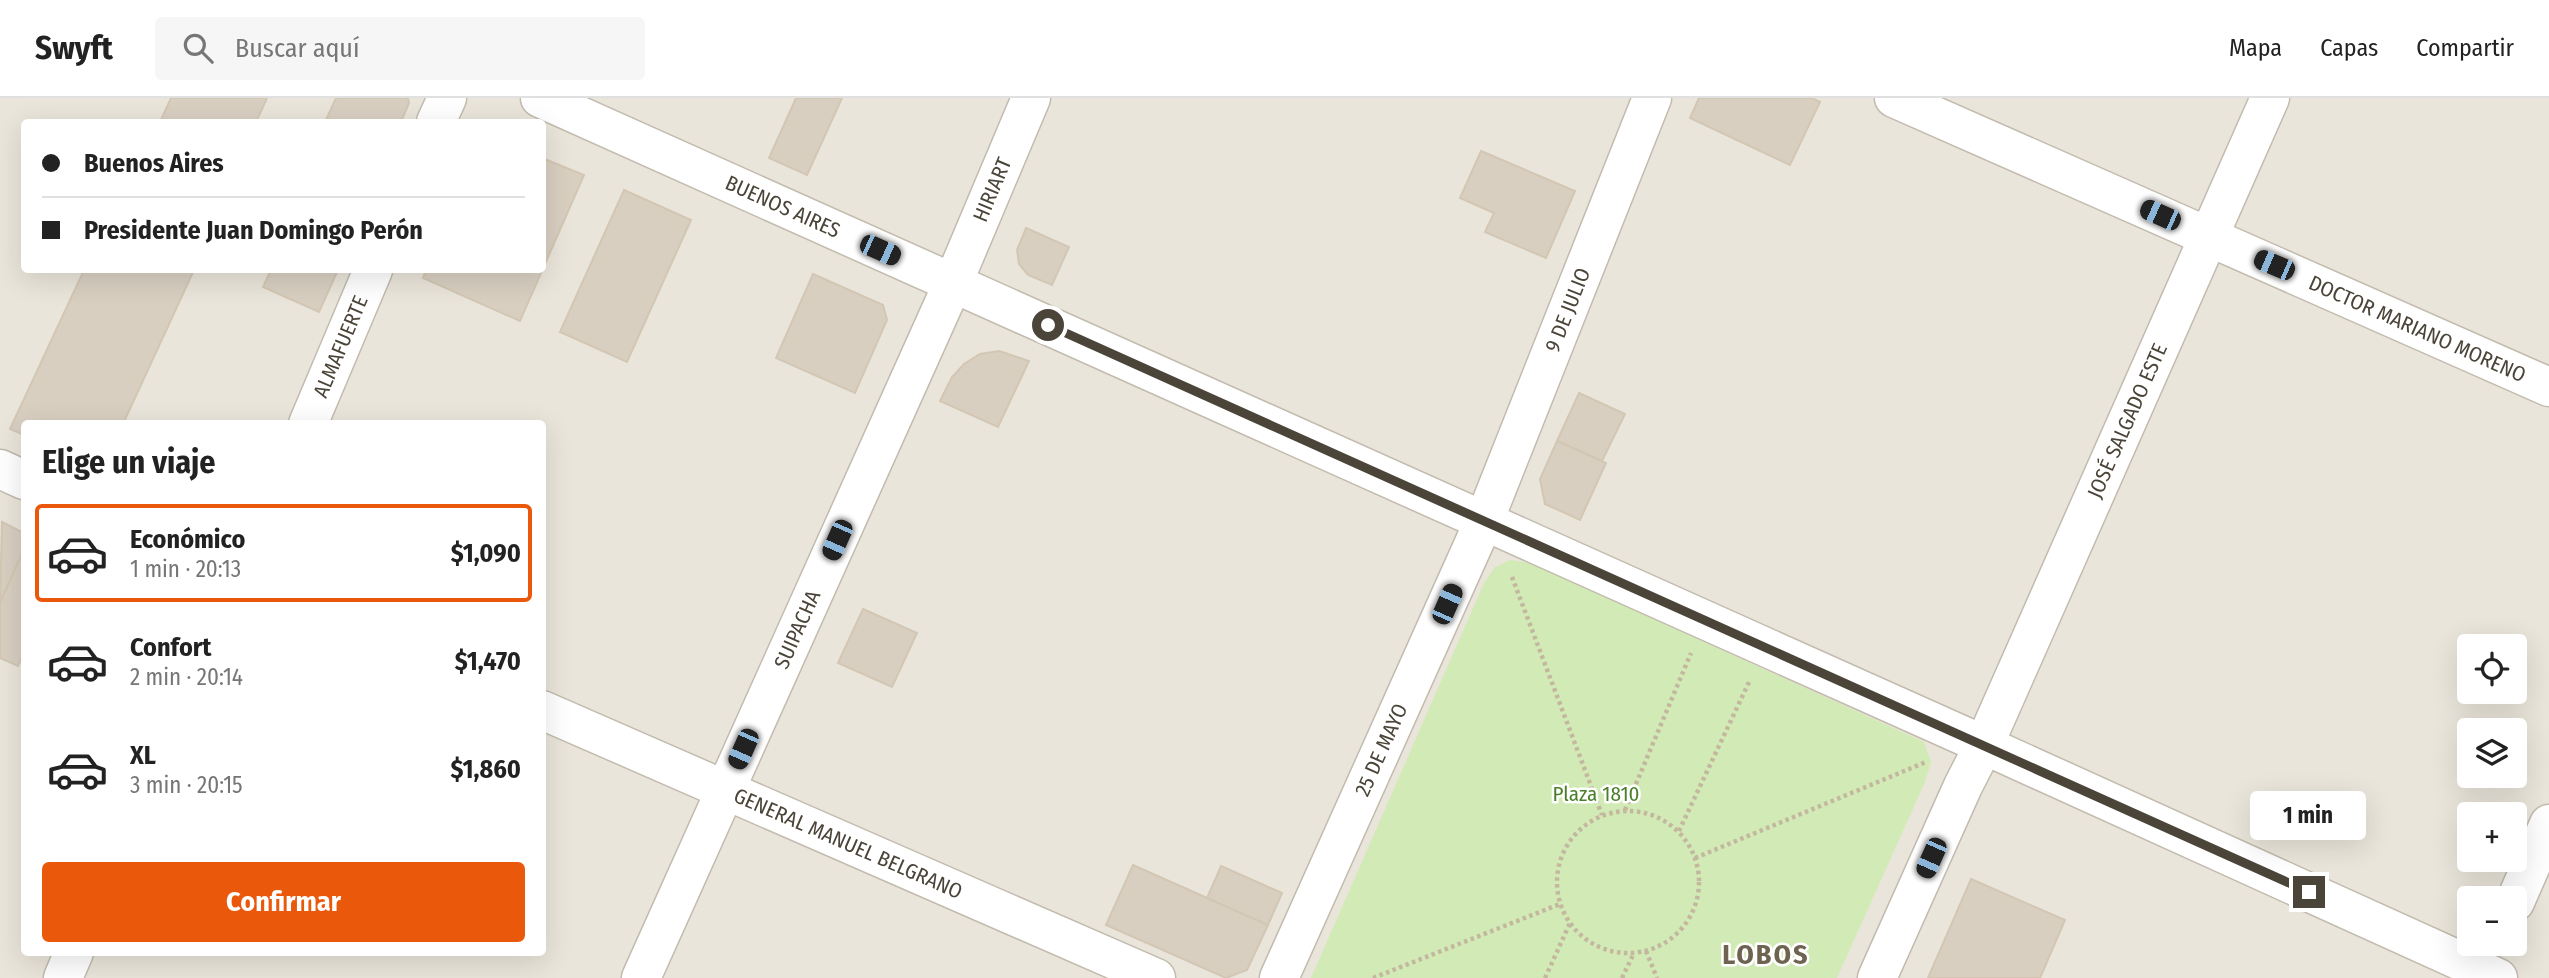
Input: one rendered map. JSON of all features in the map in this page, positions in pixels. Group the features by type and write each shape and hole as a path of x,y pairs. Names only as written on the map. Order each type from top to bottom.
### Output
{"street":[{"path":"437,119 447,98"},
{"name":"BUENOS AIRES","path":"540,98 1984,745 2490,968"},
{"name":"HIRIART","path":"953,283 1031,98"},
{"name":"9 DE JULIO","path":"1484,521 1652,98"},
{"name":"DOCTOR MARIANO MORENO","path":"1894,98 2549,387"},
{"name":"JOSÉ SALGADO ESTE","path":"1877,978 1984,745 2270,98"},
{"name":"ALMAFUERTE","path":"310,420 372,273"},
{"name":"SUIPACHA","path":"641,978 953,283"},
{"path":"0,470 21,479"},
{"name":"25 DE MAYO","path":"1279,978 1484,521"},
{"name":"GENERAL MANUEL BELGRANO","path":"546,712 1156,978"},
{"path":"2522,886 2549,824"},
{"path":"63,978 73,956"}],"path":[{"path":"1507,565 1602,815"},
{"path":"1625,810 1692,651"},
{"path":"1679,831 1751,679"},
{"path":"1695,858 1927,762"},
{"path":"1625,810 1647,813 1668,822 1679,831 1695,858 1699,881 1696,904 1685,924 1668,941 1647,951 1625,953 1604,949 1585,939 1570,923 1560,904 1557,883 1560,861 1569,841 1584,826 1602,815 1625,810"},
{"path":"1373,978 1560,904"},
{"path":"1545,978 1570,923"},
{"path":"1647,951 1657,978"},
{"path":"1622,978 1634,952"}],"shaded area":[{"path":"0,98 2549,98 2549,978 0,978"}],"green space":[{"name":"Plaza 1810","path":"1510,560 1531,563 1924,742 1931,762 1925,782 1837,978 1311,978 1484,583 1495,567"}],"building":[{"path":"171,98 267,98 257,119 161,119"},
{"path":"336,98 408,98 409,103 402,119 326,119"},
{"path":"796,98 842,98 807,175 769,158"},
{"path":"1699,98 1812,98 1820,102 1790,165 1690,118"},
{"path":"1481,151 1575,191 1546,258 1485,232 1494,213 1460,198"},
{"path":"546,160 584,175 546,262"},
{"path":"624,190 691,220 627,362 560,332"},
{"path":"1026,228 1069,247 1052,285 1028,275 1019,264 1017,250"},
{"path":"83,273 193,273 125,420 21,420 21,434 10,429"},
{"path":"270,273 337,273 319,312 263,287"},
{"path":"425,273 541,273 520,321 423,278"},
{"path":"813,274 883,305 887,320 855,393 776,358"},
{"path":"999,351 1029,361 998,427 940,401 952,377 964,364 980,354"},
{"path":"1579,393 1625,414 1602,461 1557,441"},
{"path":"1557,441 1606,463 1580,520 1545,504 1540,479"},
{"path":"2,522 21,532 21,556 0,603"},
{"path":"21,556 21,659 18,666 0,658 0,603"},
{"path":"863,609 917,633 892,687 838,663"},
{"path":"1133,865 1268,925 1247,970 1226,978 1106,925"},
{"path":"1221,866 1282,893 1268,925 1207,898"},
{"path":"1971,879 2065,920 2040,978 1928,978"}],"district":[{"name":"LOBOS","path":"1766,954"}],"route":[{"path":"1048,325 2309,892"}]}
